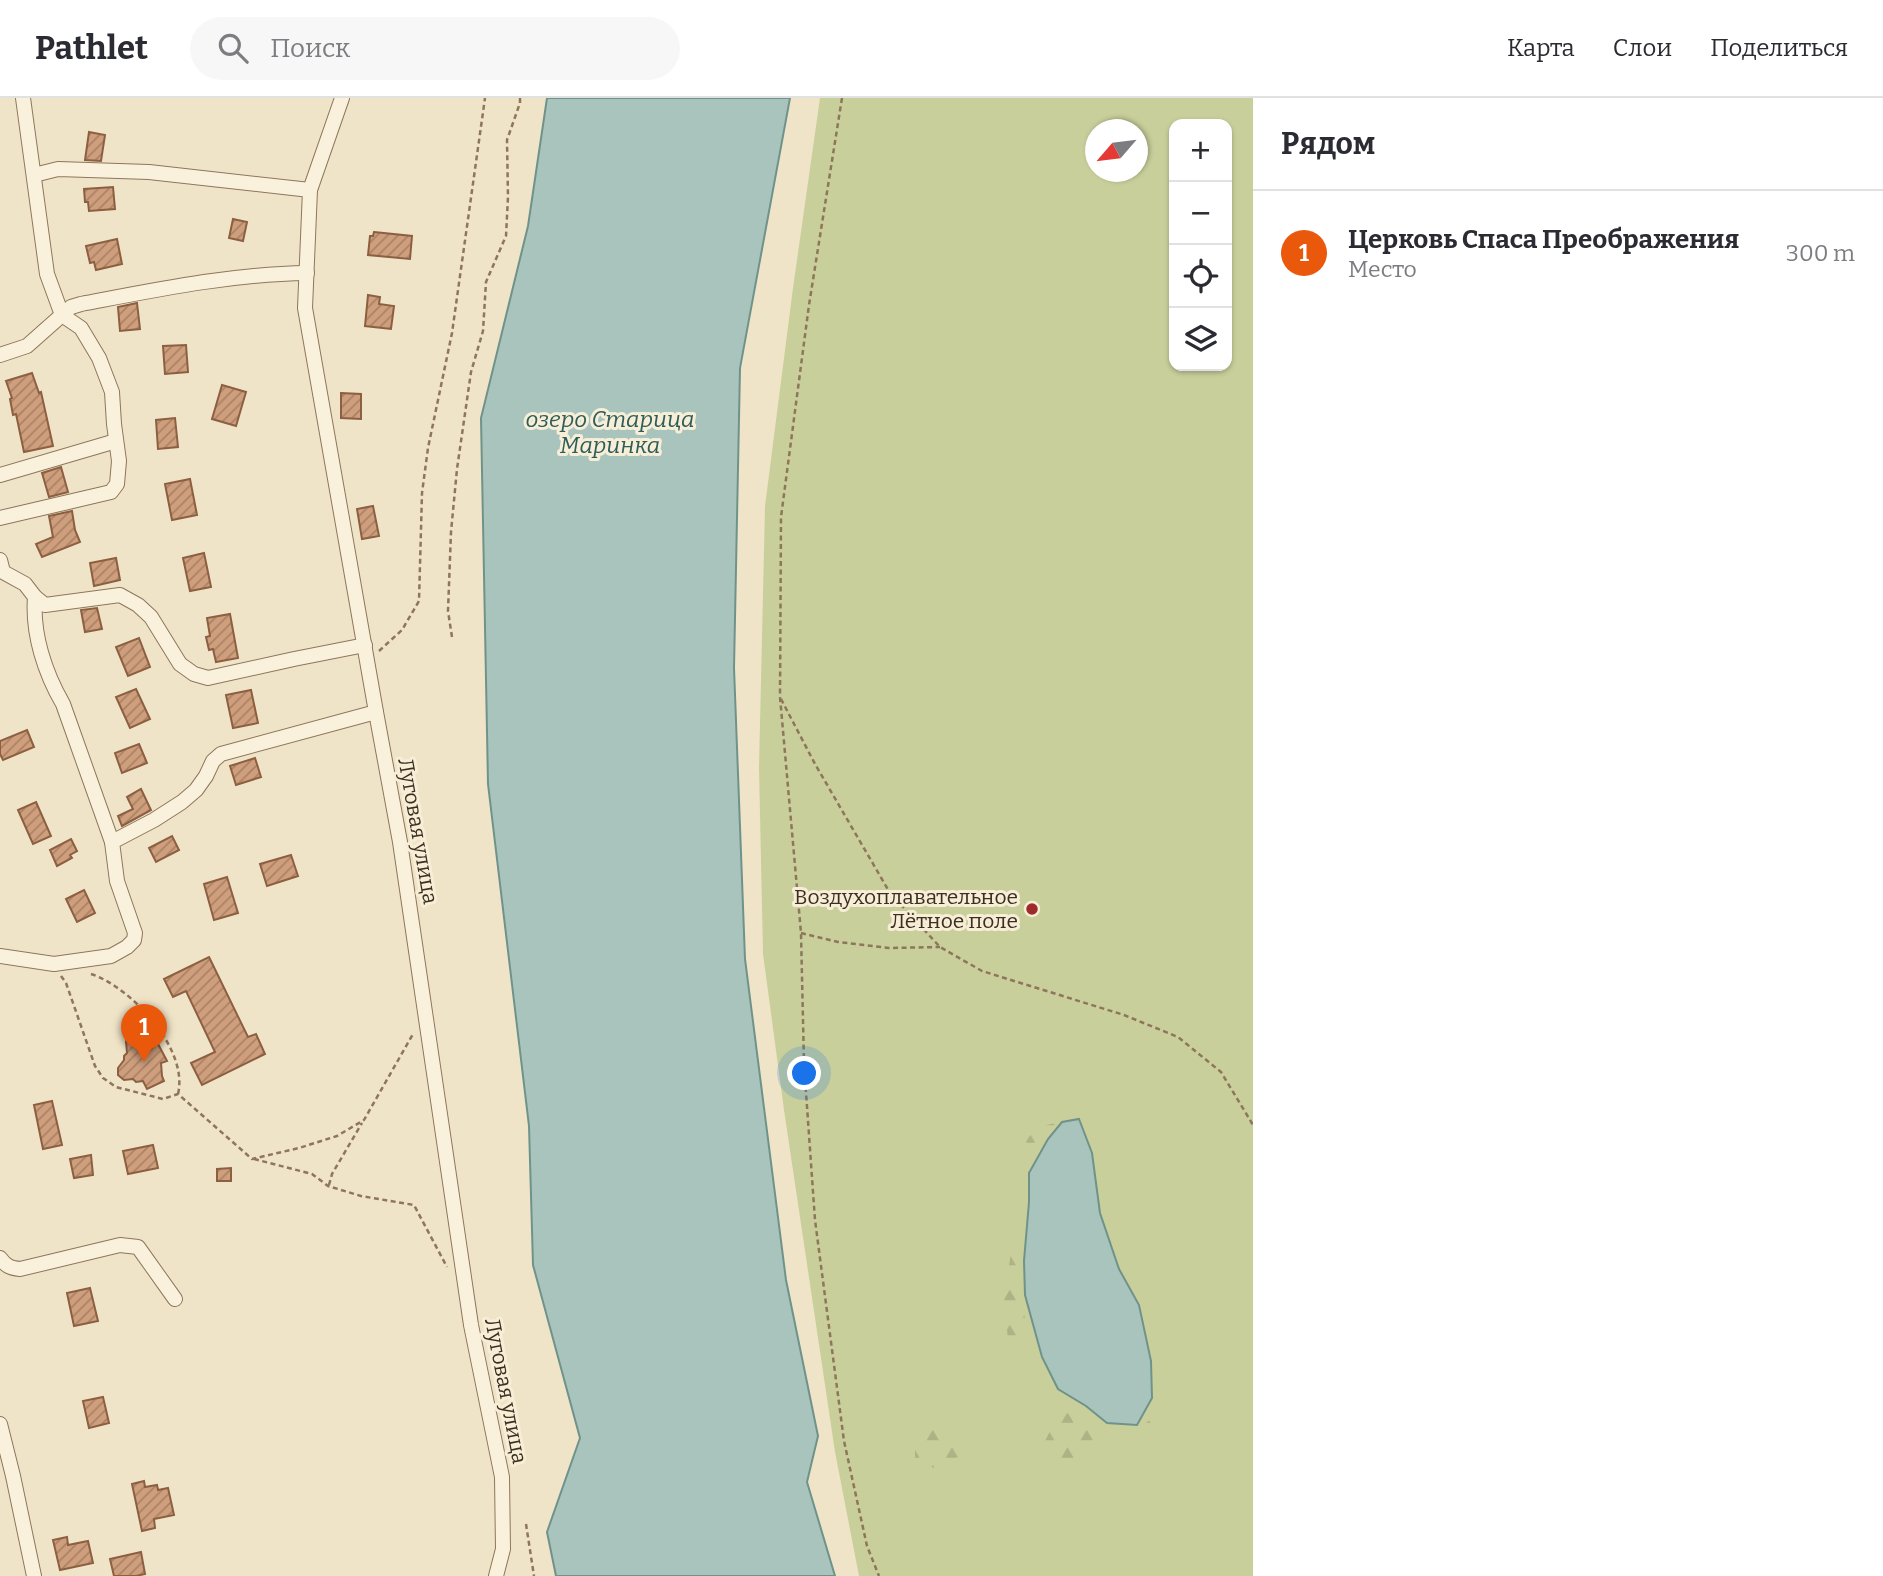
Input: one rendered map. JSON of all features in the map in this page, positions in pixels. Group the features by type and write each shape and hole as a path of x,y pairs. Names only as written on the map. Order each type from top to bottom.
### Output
{"street":[{"path":"0,518 111,492 117,484 119,461 112,392 99,358 81,328 62,315 47,274 23,98"},
{"name":"Луговая улица","path":"342,98 310,190 305,309 400,842 471,1325 502,1477 503,1549 496,1576"},
{"path":"34,176 58,169 149,172 310,190"},
{"path":"0,355 26,346 71,307 135,294 278,274 307,273"},
{"path":"0,475 116,441"},
{"path":"1,569 25,584 45,605 120,595 138,605 151,617 180,664 194,674 208,678 366,652"},
{"path":"0,956 54,964 111,956 127,947 134,940 135,933 117,881 112,842 63,704 52,685 41,652 34,612 35,597"},
{"path":"112,842 182,802 196,790 213,761 221,754 376,712"},
{"path":"0,1258 6,1265 20,1269 120,1245 138,1247 175,1299"},
{"path":"0,1424 34,1576"}],"path":[{"path":"366,652 383,648 402,630 419,601 422,493 428,448 452,333 485,98"},
{"path":"452,636 448,611 457,469 471,372 484,331 486,282 506,236 507,140 520,98"},
{"path":"842,98 809,305 781,517 780,697 802,933 804,1064 815,1220 844,1441 867,1546 879,1576"},
{"path":"780,697 815,764 890,893 940,947 982,971 1124,1015 1178,1037 1221,1072 1253,1125"},
{"path":"802,933 838,942 876,947 940,947"},
{"path":"54,964 66,983 95,1066 103,1078 116,1087 163,1099 178,1094"},
{"path":"81,970 104,978 141,1007 169,1045 181,1084 178,1094"},
{"path":"328,1186 332,1174 414,1031"},
{"path":"178,1094 253,1159 312,1174 328,1186 361,1196 414,1205 447,1267"},
{"path":"253,1159 337,1136 364,1120"},
{"path":"526,1524 534,1576"}],"green space":[{"name":"Воздухоплавательное Лётное поле","path":"820,98 1253,98 1253,1576 859,1576 835,1452 763,954 759,768 765,506"},
{"path":"1057,1123 1029,1163 1023,1150 1028,1139 1039,1128"},
{"path":"1021,1247 1023,1305 1028,1341 1018,1345 1008,1340 1004,1298 1011,1253"},
{"path":"1078,1408 1099,1427 1099,1441 1094,1457 1049,1457 1043,1445 1056,1419"},
{"path":"934,1419 950,1432 960,1456 934,1468 915,1458 915,1432"},
{"path":"1152,1419 1160,1425 1157,1444 1144,1448 1135,1439 1137,1428"}],"water":[{"name":"озеро Старица Маринка","path":"547,98 790,98 740,368 734,668 745,959 786,1280 818,1436 807,1482 835,1576 556,1576 547,1532 580,1438 533,1265 529,1126 488,784 481,418 528,226"},
{"path":"1079,1119 1092,1153 1100,1213 1119,1269 1139,1305 1151,1361 1152,1398 1137,1425 1107,1423 1058,1389 1042,1357 1025,1295 1024,1261 1029,1173 1048,1139 1062,1122"}],"building":[{"path":"89,132 105,135 101,161 85,160"},
{"path":"113,187 115,209 89,211 84,189"},
{"path":"233,219 247,222 243,241 229,238"},
{"path":"374,232 412,236 410,259 368,255 370,236 373,236"},
{"path":"117,239 122,264 96,270 94,262 90,263 86,246"},
{"path":"368,295 380,297 379,304 394,306 391,329 365,326"},
{"path":"137,303 140,329 120,331 118,307"},
{"path":"186,345 188,372 165,374 163,346"},
{"path":"32,373 39,393 41,392 53,446 24,452 6,381"},
{"path":"222,385 246,392 236,426 212,419"},
{"path":"341,393 361,394 361,419 341,418"},
{"path":"175,418 178,447 158,449 156,420"},
{"path":"61,467 68,492 49,497 42,473"},
{"path":"190,479 197,515 172,520 165,484"},
{"path":"373,506 379,536 362,539 357,509"},
{"path":"72,511 80,542 42,557 36,544 53,537 49,516"},
{"path":"204,553 211,587 190,591 183,558"},
{"path":"116,558 120,580 94,586 90,563"},
{"path":"97,608 102,629 85,632 81,610"},
{"path":"230,614 238,658 216,662 206,637 210,636 207,618"},
{"path":"139,638 150,667 128,676 116,647"},
{"path":"136,689 150,719 130,728 116,697"},
{"path":"251,690 258,723 233,728 226,695"},
{"path":"27,730 34,747 3,760 0,741"},
{"path":"139,744 147,763 122,773 115,753"},
{"path":"255,758 261,777 236,785 230,766"},
{"path":"141,789 151,810 122,826 118,816 133,809 127,797"},
{"path":"36,802 51,836 33,844 18,810"},
{"path":"172,836 179,850 156,862 149,848"},
{"path":"71,839 77,851 70,855 72,858 57,866 50,850"},
{"path":"291,855 298,876 267,886 260,864"},
{"path":"227,877 238,913 214,920 204,884"},
{"path":"84,890 95,913 77,922 66,899"},
{"path":"209,957 248,1037 256,1034 265,1054 202,1085 191,1063 215,1052 186,991 173,997 164,979"},
{"path":"131,1035 138,1035 146,1045 153,1047 158,1044 167,1061 161,1063 164,1081 147,1089 143,1081 124,1080 118,1075 118,1068 127,1053 126,1041"},
{"path":"52,1101 62,1145 43,1149 34,1105"},
{"path":"153,1145 158,1168 128,1174 123,1151"},
{"path":"91,1155 93,1175 74,1178 70,1159"},
{"path":"231,1168 231,1181 217,1181 217,1169"},
{"path":"90,1288 98,1321 74,1326 67,1293"},
{"path":"103,1397 109,1423 89,1428 83,1401"},
{"path":"144,1481 145,1487 157,1485 158,1490 168,1488 174,1515 154,1519 155,1528 142,1531 132,1484"},
{"path":"67,1537 68,1545 88,1541 93,1563 60,1570 53,1540"},
{"path":"141,1552 145,1574 114,1576 110,1559"}],"place":[{"name":"Воздухоплавательное Лётное поле","path":"1032,909"},
{"name":"Церковь Спаса Преображения","path":"144,1062"}]}
